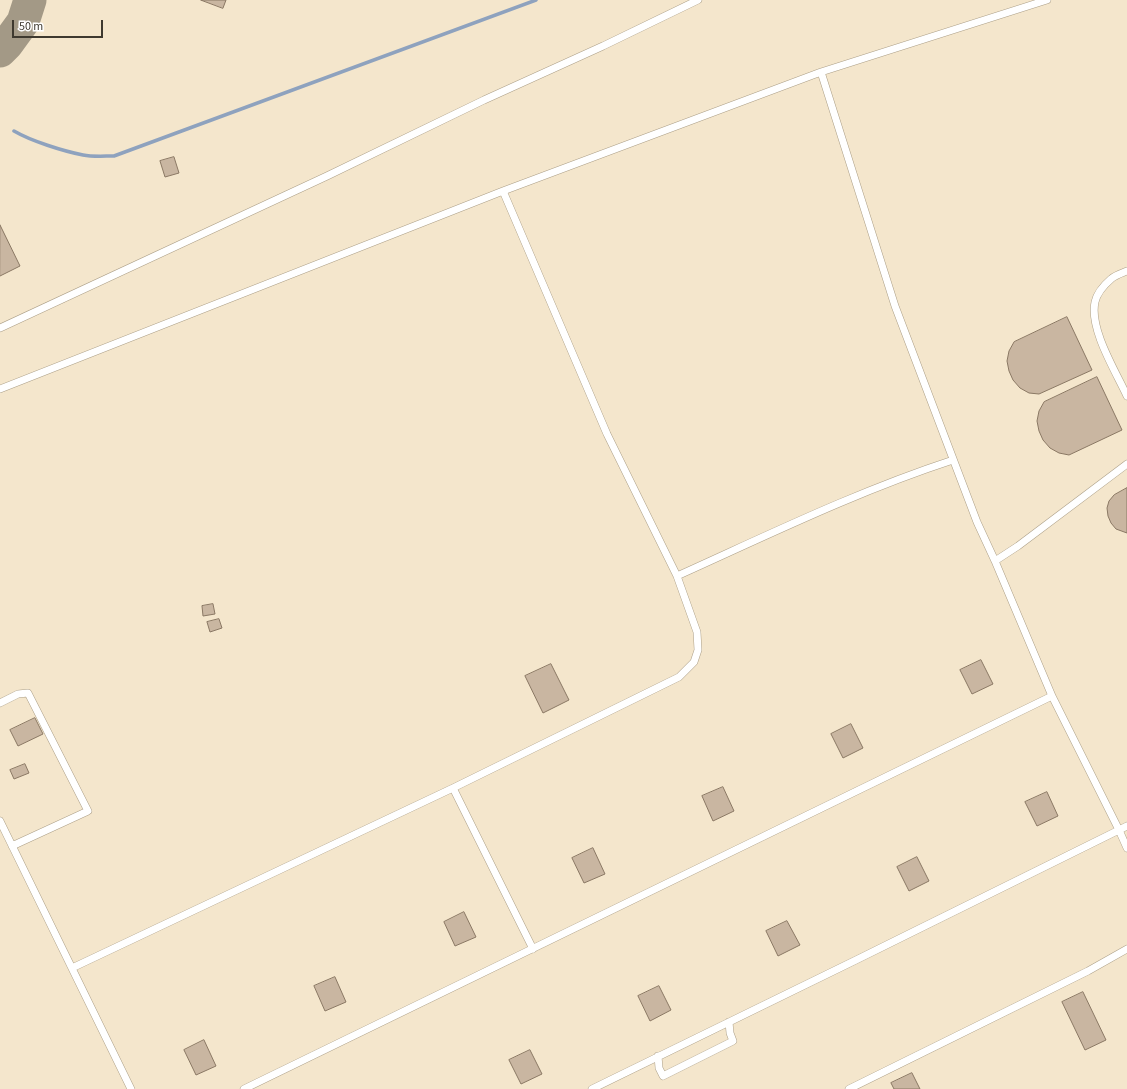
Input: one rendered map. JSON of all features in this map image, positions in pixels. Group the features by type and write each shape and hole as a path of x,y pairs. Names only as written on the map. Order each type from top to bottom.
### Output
{"lane":[{"path":"0,328 320,179 484,100 603,46 698,0"},
{"path":"0,389 503,191 821,72 1046,0"},
{"path":"821,72 895,306 977,522 1052,696 1127,848"},
{"path":"72,968 454,788 679,677 694,662 698,650 697,632 677,576 607,434 503,191"},
{"path":"1127,271 1112,278 1101,289 1095,302 1095,317 1099,336 1127,396"},
{"path":"677,576 834,506 916,472 953,460"},
{"path":"995,561 1018,546 1127,464"},
{"path":"0,703 18,694 28,692 88,811 12,846"},
{"path":"244,1089 1052,696"},
{"path":"454,788 533,949"},
{"path":"0,821 131,1089"},
{"path":"592,1089 1127,826"},
{"path":"849,1089 1088,971 1127,949"},
{"path":"658,1056 659,1068 663,1076 734,1041 730,1033 729,1022"}],"building":[{"path":"201,0 226,0 223,8"},
{"path":"174,157 179,173 165,177 160,161"},
{"path":"0,225 20,266 0,276"},
{"path":"1067,317 1092,370 1039,394 1029,393 1020,388 1013,380 1007,361 1009,351 1014,342"},
{"path":"1097,377 1122,430 1069,455 1059,453 1050,448 1043,440 1037,421 1039,411 1044,402"},
{"path":"1127,488 1127,533 1116,529 1111,523 1107,508 1109,501 1114,495"},
{"path":"213,604 215,614 203,616 202,606"},
{"path":"219,619 222,628 210,632 207,622"},
{"path":"981,660 993,684 972,694 960,670"},
{"path":"551,664 569,700 543,713 525,676"},
{"path":"35,718 43,734 18,746 10,730"},
{"path":"851,724 863,748 843,758 831,734"},
{"path":"25,764 29,773 14,779 10,770"},
{"path":"723,787 734,811 713,821 702,796"},
{"path":"1047,792 1058,816 1037,826 1025,802"},
{"path":"593,848 605,874 584,883 572,858"},
{"path":"917,857 929,881 909,891 897,867"},
{"path":"464,912 476,937 455,946 444,922"},
{"path":"787,921 800,945 778,956 766,931"},
{"path":"335,977 346,1002 325,1011 314,986"},
{"path":"659,986 671,1010 650,1021 638,996"},
{"path":"1083,992 1106,1040 1085,1050 1062,1002"},
{"path":"204,1040 216,1066 196,1075 184,1050"},
{"path":"530,1050 542,1074 521,1084 509,1060"},
{"path":"912,1073 920,1089 894,1089 891,1083"}],"waterway":[{"path":"14,131 38,142 75,153 91,156 114,156 536,0"}],"taxiway":[{"path":"0,51 23,22 30,0"}]}
